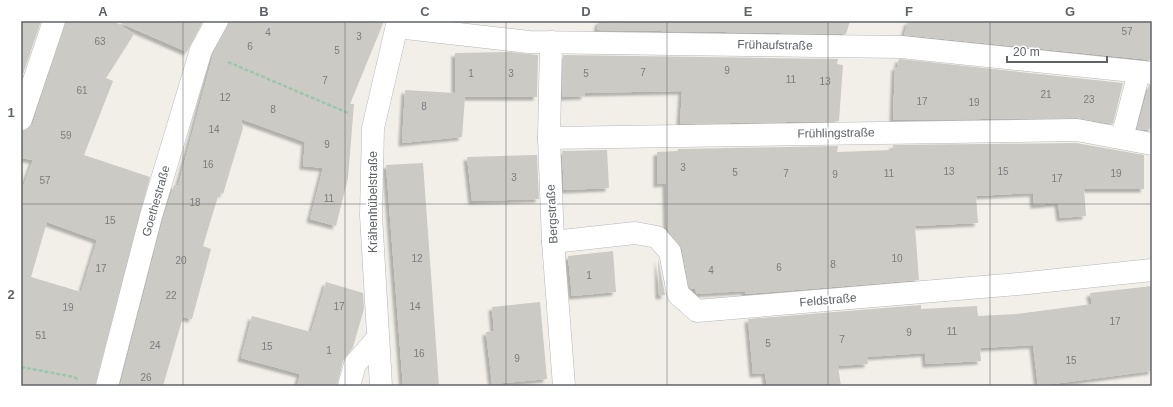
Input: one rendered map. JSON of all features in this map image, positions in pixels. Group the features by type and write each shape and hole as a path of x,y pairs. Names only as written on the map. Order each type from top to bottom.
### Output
{"street":[{"path":"21,119 54,21"},
{"name":"Goethestraße","path":"107,386 151,216 201,50 217,21"},
{"name":"Frühaufstraße","path":"397,24 529,42 901,47 1146,73"},
{"name":"Krähenhübelstraße","path":"381,386 371,215 374,125 397,24"},
{"name":"Bergstraße","path":"551,42 549,138 553,242 564,386"},
{"path":"1122,138 1146,73"},
{"name":"Frühlingstraße","path":"549,138 1077,130 1152,144"},
{"name":"Feldstraße","path":"553,242 635,233 657,237 670,252 678,294 697,311 1010,285 1152,270"},
{"path":"350,386 355,364 378,339"}],"path":[{"path":"201,50 374,125"},
{"path":"21,367 74,377 83,383"}],"building":[{"path":"21,21 41,21 21,80"},
{"path":"66,21 114,21 134,34 106,78 113,81 84,155 150,177 95,386 21,386 21,192 33,160 21,158 21,131 29,129 33,123","holes":["47,222 97,240 81,292 31,277"]},
{"path":"116,21 203,21 187,52"},
{"path":"229,21 384,21 350,104 354,104 348,178 336,226 310,219 323,168 303,166 305,142 241,119 243,128 223,194 219,193 203,246 211,249 192,319 183,317 163,386 120,386 163,219 174,185 178,186 213,55"},
{"path":"599,21 850,21 846,34 597,30"},
{"path":"908,21 1152,21 1152,60 904,35"},
{"path":"510,52 538,55 537,97 465,97 462,137 402,143 405,90 455,93 455,53"},
{"path":"563,55 838,59 837,64 843,65 839,121 680,124 682,91 584,93 585,96 562,97"},
{"path":"899,59 1123,83 1113,124 1077,118 893,120 895,67 897,67"},
{"path":"1149,85 1152,85 1152,128 1144,130 1137,129"},
{"path":"1076,143 1144,155 1144,189 1084,189 1086,216 1060,218 1058,203 1034,205 1033,193 976,196 978,223 915,226 919,280 745,294 745,291 697,294 695,289 689,288 682,249 667,229 666,183 657,184 657,152 678,151 678,149 838,146 837,152 892,150 893,145"},
{"path":"607,150 609,188 564,190 562,151"},
{"path":"537,155 539,199 472,201 467,157"},
{"path":"423,163 439,386 403,386 386,165"},
{"path":"613,251 616,292 572,296 568,256"},
{"path":"658,258 665,295 659,296"},
{"path":"326,282 363,293 364,309 353,347 343,361 337,386 297,386 300,374 241,358 252,316 311,332"},
{"path":"1152,286 1152,371 1038,386 1033,345 980,348 981,361 926,364 925,353 867,357 868,364 838,366 841,386 767,386 765,373 753,374 748,319 921,305 921,309 977,306 978,316 1017,314 1092,304 1090,293"},
{"path":"540,302 547,379 492,384 486,332 494,331 492,307"}]}
